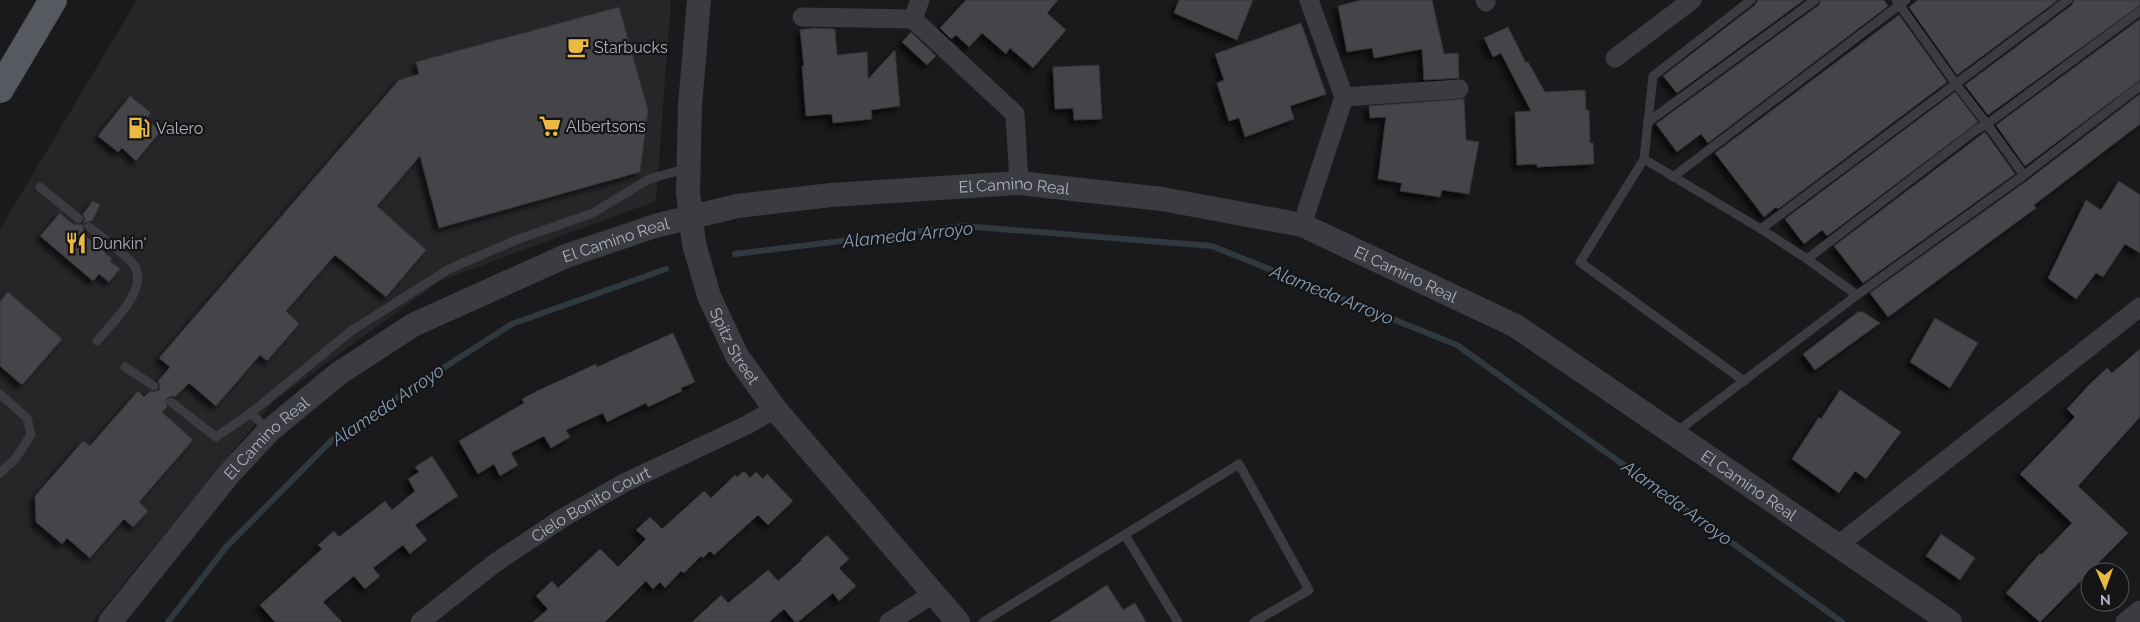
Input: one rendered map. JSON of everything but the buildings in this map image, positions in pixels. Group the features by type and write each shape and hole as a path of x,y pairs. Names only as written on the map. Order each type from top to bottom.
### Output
{"main road":[{"path":"0,89 53,0"}],"street":[{"name":"Spitz Street","path":"699,0 690,105 688,194 694,244 709,296 737,356 775,409 958,622"},
{"path":"913,19 920,0"},
{"path":"1302,225 1344,96 1309,0"},
{"path":"1615,58 1692,0"},
{"path":"802,17 913,19 1015,114 1019,183"},
{"path":"1344,96 1460,89"},
{"name":"El Camino Real","path":"110,622 229,474 269,431 338,374 414,325 566,256 655,226 737,206 831,195 1019,183 1162,199 1302,225 1516,326 1950,622"},
{"path":"1836,546 2140,306"},
{"name":"Cielo Bonito Court","path":"420,622 495,563 561,519 624,483 747,425 775,409"},
{"path":"889,622 933,594"},
{"path":"2125,622 2140,610"}],"lane":[{"path":"1744,381 1580,262 1644,159 1653,76 1751,0"},
{"path":"1648,122 1815,0"},
{"path":"1761,229 2068,0"},
{"path":"1673,177 1901,2 1956,84 2024,175"},
{"path":"1807,259 1976,130 1987,124 2140,11"},
{"path":"1673,434 1857,295 2024,175 2140,86"},
{"path":"1644,159 1761,229 1857,295"},
{"path":"171,402 216,437 251,413 352,331 450,269 516,240 593,212 649,179 688,168"},
{"path":"40,187 79,219"},
{"path":"89,227 130,260 138,279 136,290 131,299 97,341"},
{"path":"125,368 154,386"},
{"path":"0,394 27,418 31,435 15,459 0,473"},
{"path":"251,413 269,431"},
{"path":"983,622 1239,464 1309,590 1254,622"},
{"path":"1125,535 1178,622"}],"shaded area":[{"path":"137,0 671,0 656,201 440,281 274,401 92,622 0,622 0,229"}],"waterway":[{"name":"Alameda Arroyo","path":"735,254 963,226 1212,246 1457,345 1842,622"},
{"name":"Alameda Arroyo","path":"168,622 227,546 334,438 512,324 666,269"}],"place":[{"name":"Starbucks","path":"578,47"},
{"name":"Albertsons","path":"550,126"},
{"name":"Valero","path":"139,128"},
{"name":"Dunkin'","path":"76,243"}]}
